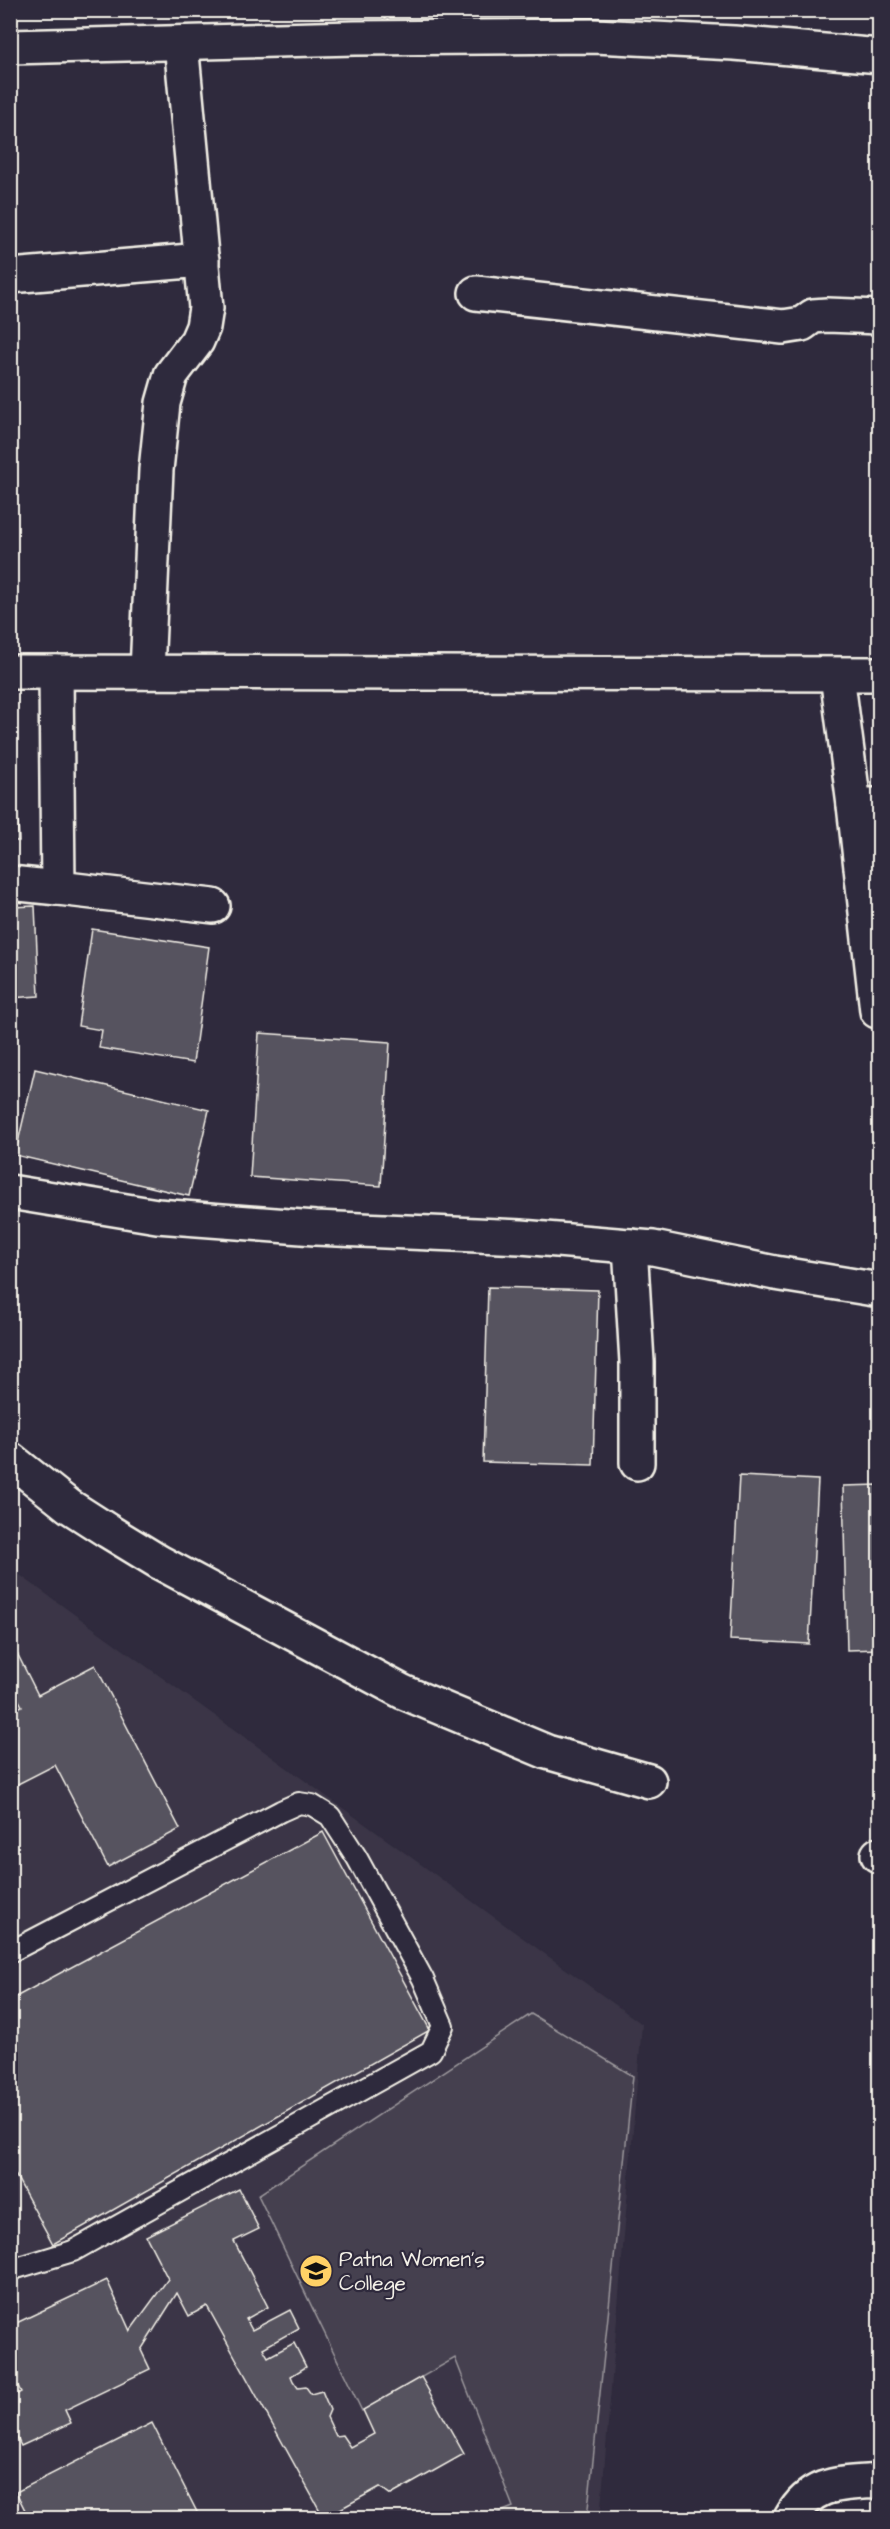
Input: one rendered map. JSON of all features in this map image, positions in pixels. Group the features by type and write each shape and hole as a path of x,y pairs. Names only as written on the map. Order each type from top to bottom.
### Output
{"street":[{"path":"10,48 595,36 734,43 879,56"},
{"path":"147,672 156,470 163,403 171,375 196,341 203,327 206,308 181,43"},
{"path":"10,276 202,260"},
{"path":"476,293 783,327 802,324 813,316 820,315 879,317"},
{"path":"10,672 879,674"},
{"path":"56,672 58,888"},
{"path":"837,675 867,805 877,1011"},
{"path":"10,883 213,906"},
{"path":"10,1192 157,1216 315,1228 521,1237 653,1248 775,1273 879,1290"},
{"path":"630,1246 637,1362 637,1463"},
{"path":"10,1459 69,1506 159,1562 403,1692 547,1752 650,1781"},
{"path":"791,2518 802,2500 820,2489 841,2484 879,2481"}],"lane":[{"path":"10,1952 281,1811 299,1803 312,1805 330,1816 357,1858 423,1979 443,2026 431,2050 73,2251 10,2270"}],"shaded area":[{"name":"Patna Women's College","path":"10,1568 642,2024 600,2518 11,2518"},
{"path":"531,2014 633,2076 587,2518 485,2518 513,2507 455,2358 362,2411 258,2195"}],"building":[{"path":"10,728 13,728 19,841 10,841"},
{"path":"35,906 39,996 10,998 10,907"},
{"path":"92,929 209,947 193,1063 99,1048 102,1030 78,1026"},
{"path":"259,1033 390,1042 381,1186 250,1177"},
{"path":"35,1069 209,1110 189,1196 15,1155"},
{"path":"488,1287 598,1290 593,1465 483,1462"},
{"path":"739,1476 818,1480 809,1644 730,1640"},
{"path":"880,1485 880,1649 847,1650 843,1486"},
{"path":"18,1655 38,1695 95,1665 180,1829 108,1867 55,1765 10,1788 10,1712 22,1706 10,1684 10,1659"},
{"path":"323,1832 430,2030 53,2244 10,2165 10,2000"},
{"path":"239,2189 259,2229 234,2241 268,2307 246,2319 252,2330 290,2310 299,2328 263,2348 268,2357 294,2343 306,2367 291,2376 293,2381 298,2388 306,2387 311,2394 322,2391 330,2410 327,2417 336,2436 342,2435 350,2447 374,2434 363,2410 421,2377 464,2454 391,2495 380,2487 324,2518 207,2306 189,2316 177,2293 141,2350 150,2369 65,2410 71,2423 21,2446 10,2423 10,2398 21,2392 10,2371 10,2326 107,2280 130,2331 168,2279 146,2236"},
{"path":"152,2423 200,2518 29,2518 16,2492"}],"place":[{"name":"Patna Women's College","path":"316,2271"}]}
